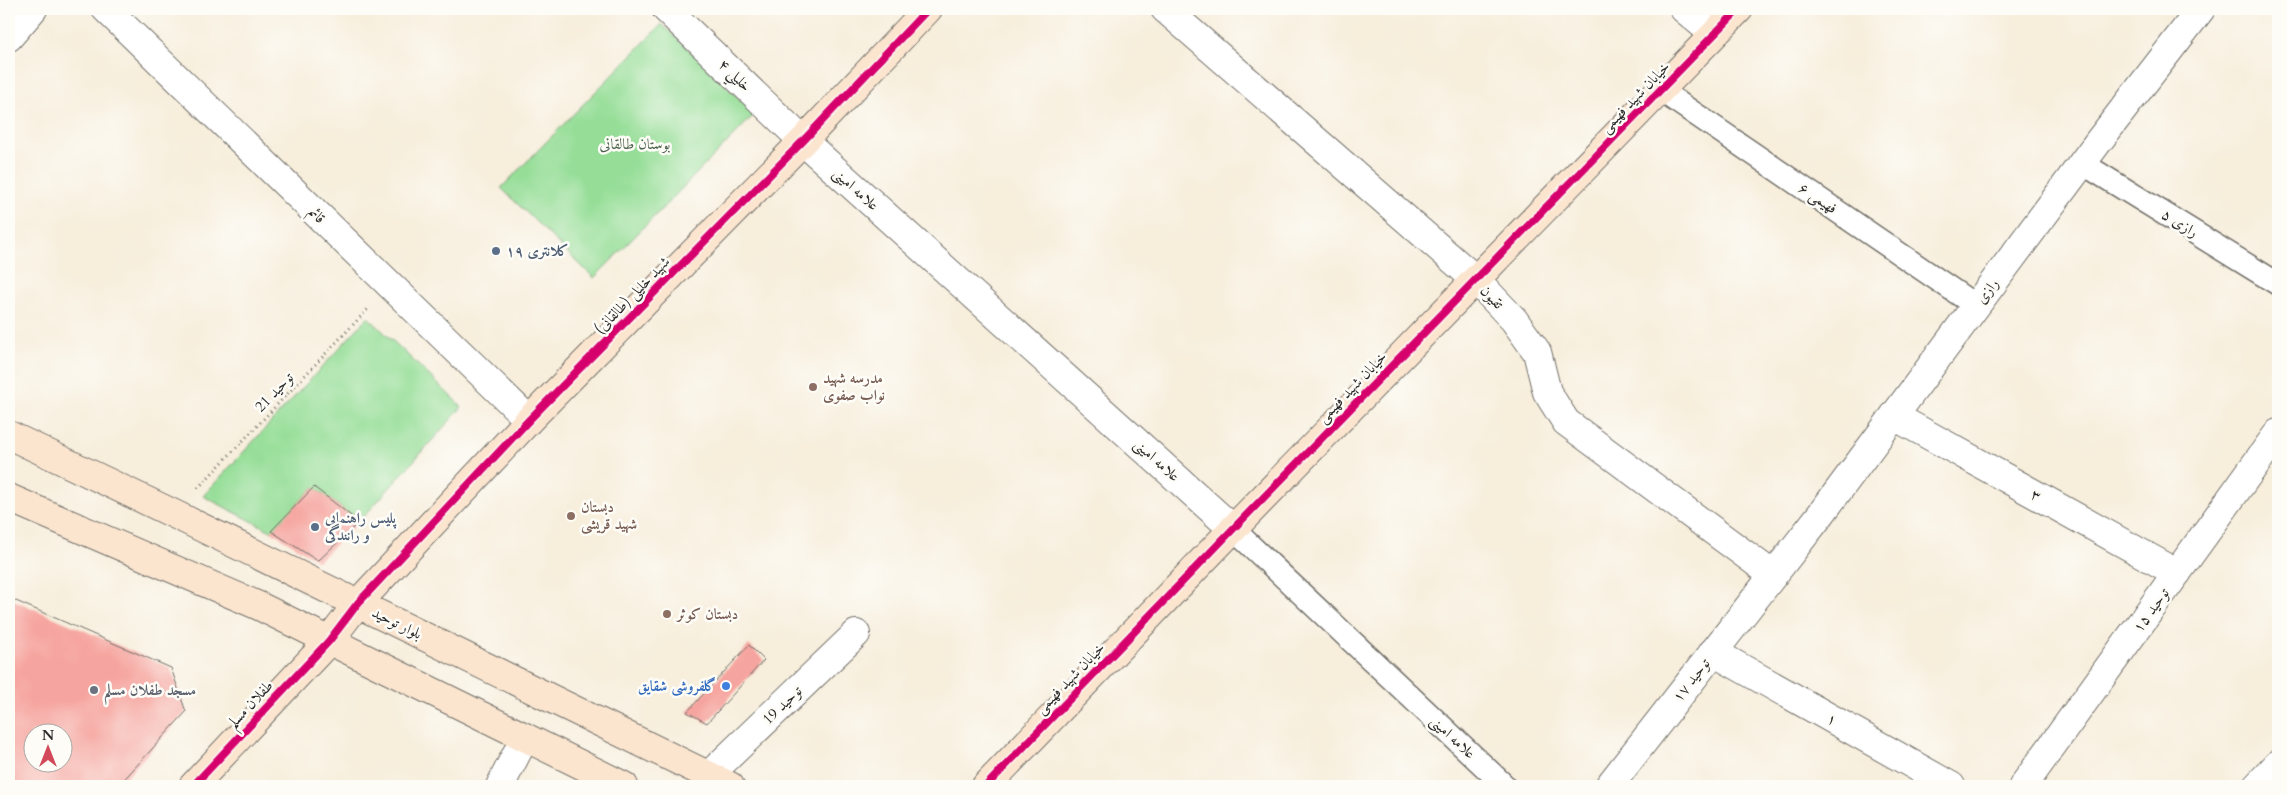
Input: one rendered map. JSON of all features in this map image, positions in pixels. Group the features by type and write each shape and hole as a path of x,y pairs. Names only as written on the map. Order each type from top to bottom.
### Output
{"street":[{"path":"9,38 33,9"},
{"name":"قائم","path":"106,9 529,420"},
{"name":"خليلي ۴","path":"666,9 803,141"},
{"name":"شهید خلیلی (طالقانی)","path":"358,604 529,420 803,141 928,9"},
{"name":"تقیون","path":"1165,9 1476,280 1514,320 1537,352 1547,392 1566,422 1773,575"},
{"path":"1684,9 1714,34"},
{"name":"خیابان شهید فهیمی","path":"986,786 1232,529 1740,9"},
{"name":"رازی","path":"1773,575 2082,163 2202,9"},
{"name":"علامه امینی","path":"803,141 1232,529"},
{"name":"۳","path":"1894,416 2177,573"},
{"name":"توحید ۱۵","path":"2023,786 2278,433"},
{"name":"بلوار توحید","path":"9,435 719,781"},
{"path":"9,498 259,606 624,786"},
{"name":"توحید ۱۷","path":"1609,786 1773,575"},
{"name":"طفلان مسلم","path":"193,786 328,641 358,604"},
{"name":"توحید 19","path":"719,781 856,634"},
{"name":"۱","path":"1713,652 1951,786"},
{"path":"500,786 525,737"},
{"path":"2257,786 2278,764"}],"lane":[{"name":"فهیمی ۶","path":"1660,90 1976,306"},
{"name":"رازی ۵","path":"2082,163 2278,284"},
{"name":"علامه امینی","path":"1232,529 1505,786"}],"green space":[{"name":"بوستان طالقانی","path":"662,24 755,114 594,278 501,188"},
{"path":"368,317 462,407 359,522 314,487 271,531 203,496"}],"building":[{"name":"پلیس راهنمایی و رانندگی","path":"314,487 359,522 318,561 271,531"},
{"name":"مسجد طفلان مسلم","path":"9,598 171,668 186,712 118,786 9,786"},
{"name":"گلفروشی شقایق","path":"749,645 764,660 707,723 687,712"}],"cycle path":[{"path":"193,786 329,641 358,603 529,420 803,141 928,9"},
{"path":"986,786 1739,9"}],"place":[{"name":"کلانتری ۱۹","path":"496,251"},
{"name":"مدرسه شهید نواب صفوی","path":"813,387"},
{"name":"دبستان شهید قریشی","path":"571,516"},
{"name":"پلیس راهنمایی و رانندگی","path":"315,527"},
{"name":"دبستان کوثر","path":"667,614"},
{"name":"گلفروشی شقایق","path":"726,686"},
{"name":"مسجد طفلان مسلم","path":"94,690"}]}
